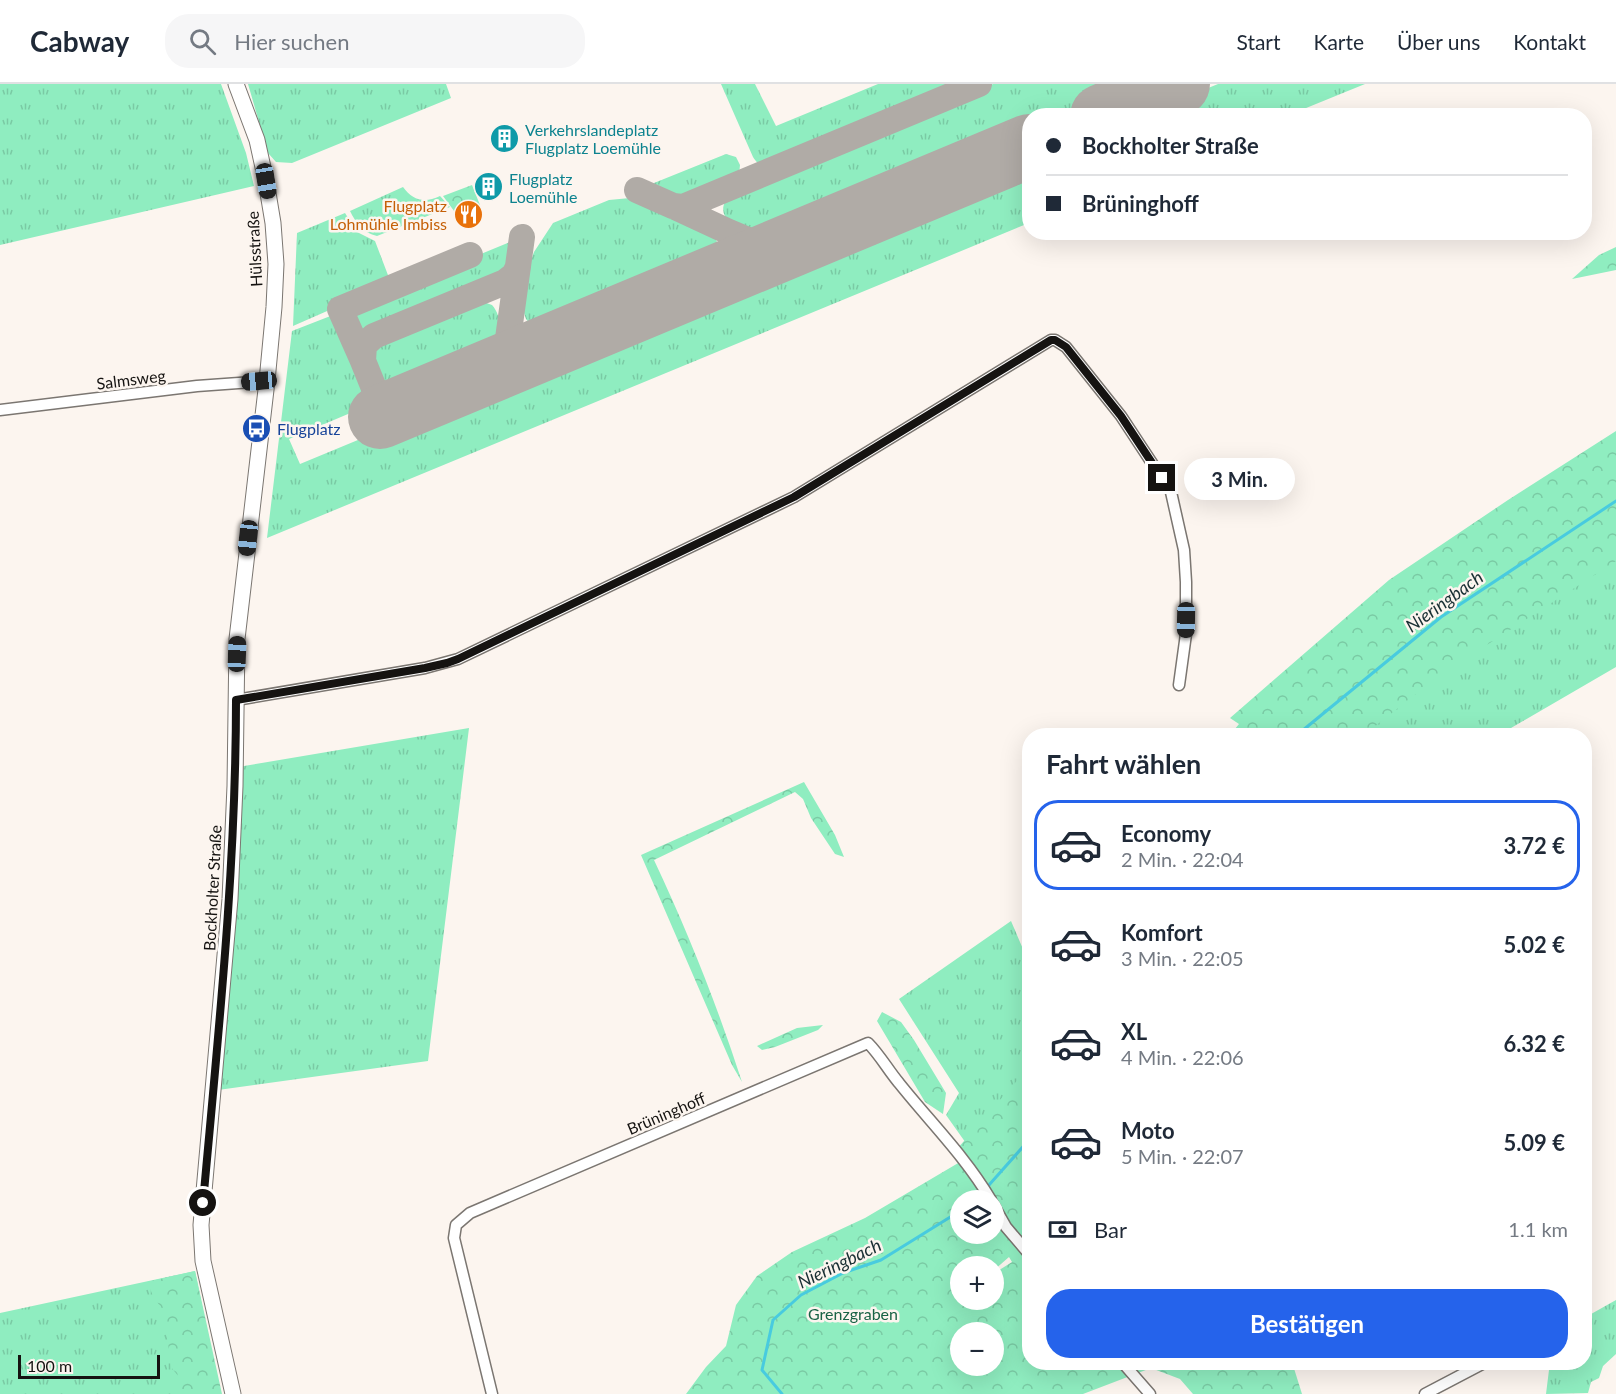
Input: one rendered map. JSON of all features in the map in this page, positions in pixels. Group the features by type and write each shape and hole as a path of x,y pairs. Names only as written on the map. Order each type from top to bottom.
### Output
{"street":[{"name":"Hülsstraße","path":"236,84 257,140 273,223 276,264 267,381"},
{"path":"236,700 425,668 458,659 794,497 1051,340 1066,347 1121,416 1171,492 1184,550 1186,582 1186,634 1179,685"},
{"name":"Salmsweg","path":"0,410 198,386 267,381"},
{"name":"Bockholter Straße","path":"233,1394 203,1261 201,1225 230,899 236,786 237,639 267,381"},
{"name":"Brüninghoff","path":"492,1394 454,1238 456,1225 470,1213 868,1043 899,1083 949,1139 984,1190"},
{"path":"1004,1223 1022,1246"},
{"path":"1129,1370 1150,1394"},
{"path":"1425,1394 1471,1370"}],"green space":[{"path":"0,84 221,84 246,153 254,186 0,245"},
{"path":"248,84 446,84 451,98 292,163 276,162 268,153"},
{"path":"721,84 755,84 776,126 878,84 965,84 770,165 762,165 753,157"},
{"path":"993,84 1142,84 1083,108 1022,108 1022,134 769,239 754,237 729,221 723,211 726,200 732,193"},
{"path":"1218,84 1365,84 1306,108 1159,108"},
{"path":"726,154 736,157 740,165 739,175 730,182 680,202 648,189 649,185"},
{"path":"1022,165 1022,226 267,538 292,331 337,315 374,403 289,439 300,464"},
{"path":"472,185 480,205 457,215 443,196"},
{"path":"403,187 415,198 429,200 440,196 450,207 377,236 360,227 350,211"},
{"path":"630,198 674,211 706,227 712,232 717,243 718,251 713,262 550,330 540,330 532,326 523,310 530,263 534,252 553,223 609,200"},
{"path":"345,213 357,232 375,241 391,283 293,326 297,233"},
{"path":"510,242 506,268 500,278 363,335 356,332 348,314 350,308"},
{"path":"1616,247 1616,270 1572,279 1599,255"},
{"path":"481,301 492,305 498,315 499,334 494,352 403,391 396,392 380,386 371,360 372,348 376,343 382,338 470,302"},
{"path":"1616,431 1616,561 1436,678 1373,728 1236,728 1239,724 1230,718 1389,580"},
{"path":"1616,511 1616,667 1511,728 1270,728"},
{"path":"469,728 428,1061 218,1090 238,767"},
{"path":"804,782 835,835 844,857 835,854 811,818 803,799 795,792 654,860 701,969 742,1082 732,1065 641,855"},
{"path":"1011,921 1022,947 1022,1142 990,1177 946,1115 959,1093 899,999"},
{"path":"882,1012 901,1022 946,1093 943,1114 925,1102 877,1021"},
{"path":"823,1025 818,1030 775,1047 762,1050 757,1046 797,1028"},
{"name":"Grenzgraben","path":"1022,1075 1022,1370 1146,1370 1083,1394 686,1394 706,1367 726,1346 736,1305 757,1276 792,1252 865,1218 965,1159 957,1149"},
{"path":"195,1271 220,1394 0,1394 0,1313"},
{"path":"195,1271 222,1394 181,1394 179,1377 171,1367 164,1311 154,1298 147,1282"},
{"path":"1616,1300 1616,1354 1603,1366 1599,1378 1591,1382 1588,1393 1546,1394 1549,1370 1592,1370 1592,1314"},
{"name":"Grenzgraben","path":"1156,1370 1294,1370 1302,1394 1193,1394 1180,1379"}],"waterway":[{"name":"Nieringbach","path":"1306,728 1441,617 1616,501"},
{"name":"Nieringbach","path":"989,1185 1022,1148"},
{"name":"Nieringbach","path":"782,1394 762,1370 773,1320 801,1295 843,1273 881,1260 950,1217"}],"taxiway":[{"path":"637,190 673,206 683,207 979,84"},
{"path":"673,206 729,232 734,237 740,247 740,253 735,263 725,271"},
{"path":"729,232 767,248 782,248"},
{"path":"493,369 502,362 506,353 522,237"},
{"path":"363,361 340,309 470,255"},
{"path":"412,403 392,407 378,398 363,361 364,345 374,336 505,282 514,275 518,267"},
{"path":"510,327 515,340 523,347 533,349 546,347"}],"runway":[{"path":"1121,108 1178,84"},
{"path":"380,417 1022,149"}],"place":[{"name":"Verkehrslandeplatz Flugplatz Loemühle","path":"504,138"},
{"name":"Flugplatz Loemühle","path":"488,187"},
{"name":"Flugplatz Lohmühle Imbiss","path":"468,214"},
{"name":"Flugplatz","path":"256,428"}],"route":[{"path":"203,1203 230,899 236,786 236,700 425,668 458,659 794,497 1051,340 1066,347 1121,416 1162,478"}]}
